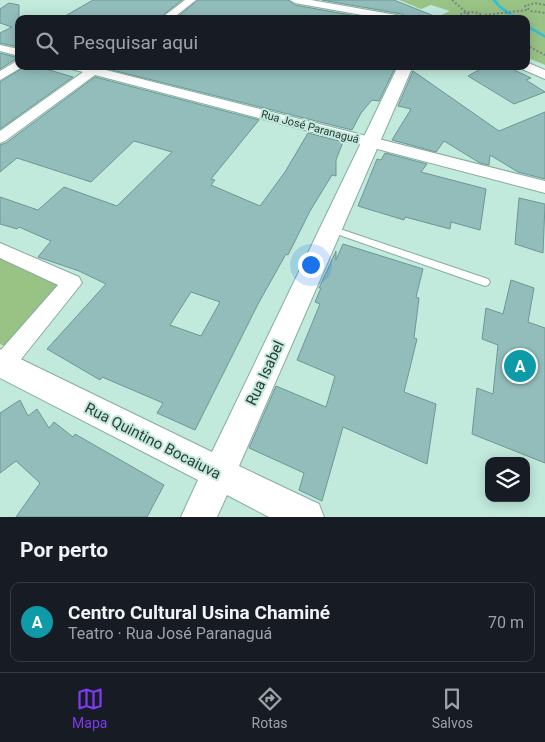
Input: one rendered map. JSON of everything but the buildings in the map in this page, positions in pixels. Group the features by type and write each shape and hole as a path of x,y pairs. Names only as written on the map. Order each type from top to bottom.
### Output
{"street":[{"path":"171,15 192,0"},
{"path":"295,0 379,15"},
{"path":"0,48 15,52"},
{"path":"0,76 15,67"},
{"path":"530,68 545,75"},
{"path":"0,138 93,70"},
{"name":"Rua José Paranaguá","path":"103,70 370,143 545,187"},
{"name":"Rua Isabel","path":"199,517 404,70"},
{"path":"0,250 72,282 1,364"},
{"name":"Rua Quintino Bocaiuva","path":"1,364 306,517"}],"lane":[{"path":"331,229 485,282"}],"path":[{"path":"452,0 467,13 479,15"},
{"path":"535,4 530,8 544,11"},
{"path":"527,10 525,6 535,4 544,11"},
{"path":"461,15 467,13 485,15 527,10 544,11"},
{"path":"530,47 545,55"}],"green space":[{"path":"399,0 545,0 545,65 530,59 530,15 441,15 450,11 431,5 421,9"},
{"path":"0,255 70,284 13,350 0,344"}],"waterway":[{"path":"494,0 500,7 512,15"},
{"path":"530,28 545,37"}],"place":[{"name":"Centro Cultural Usina Chaminé","path":"520,366"}]}
